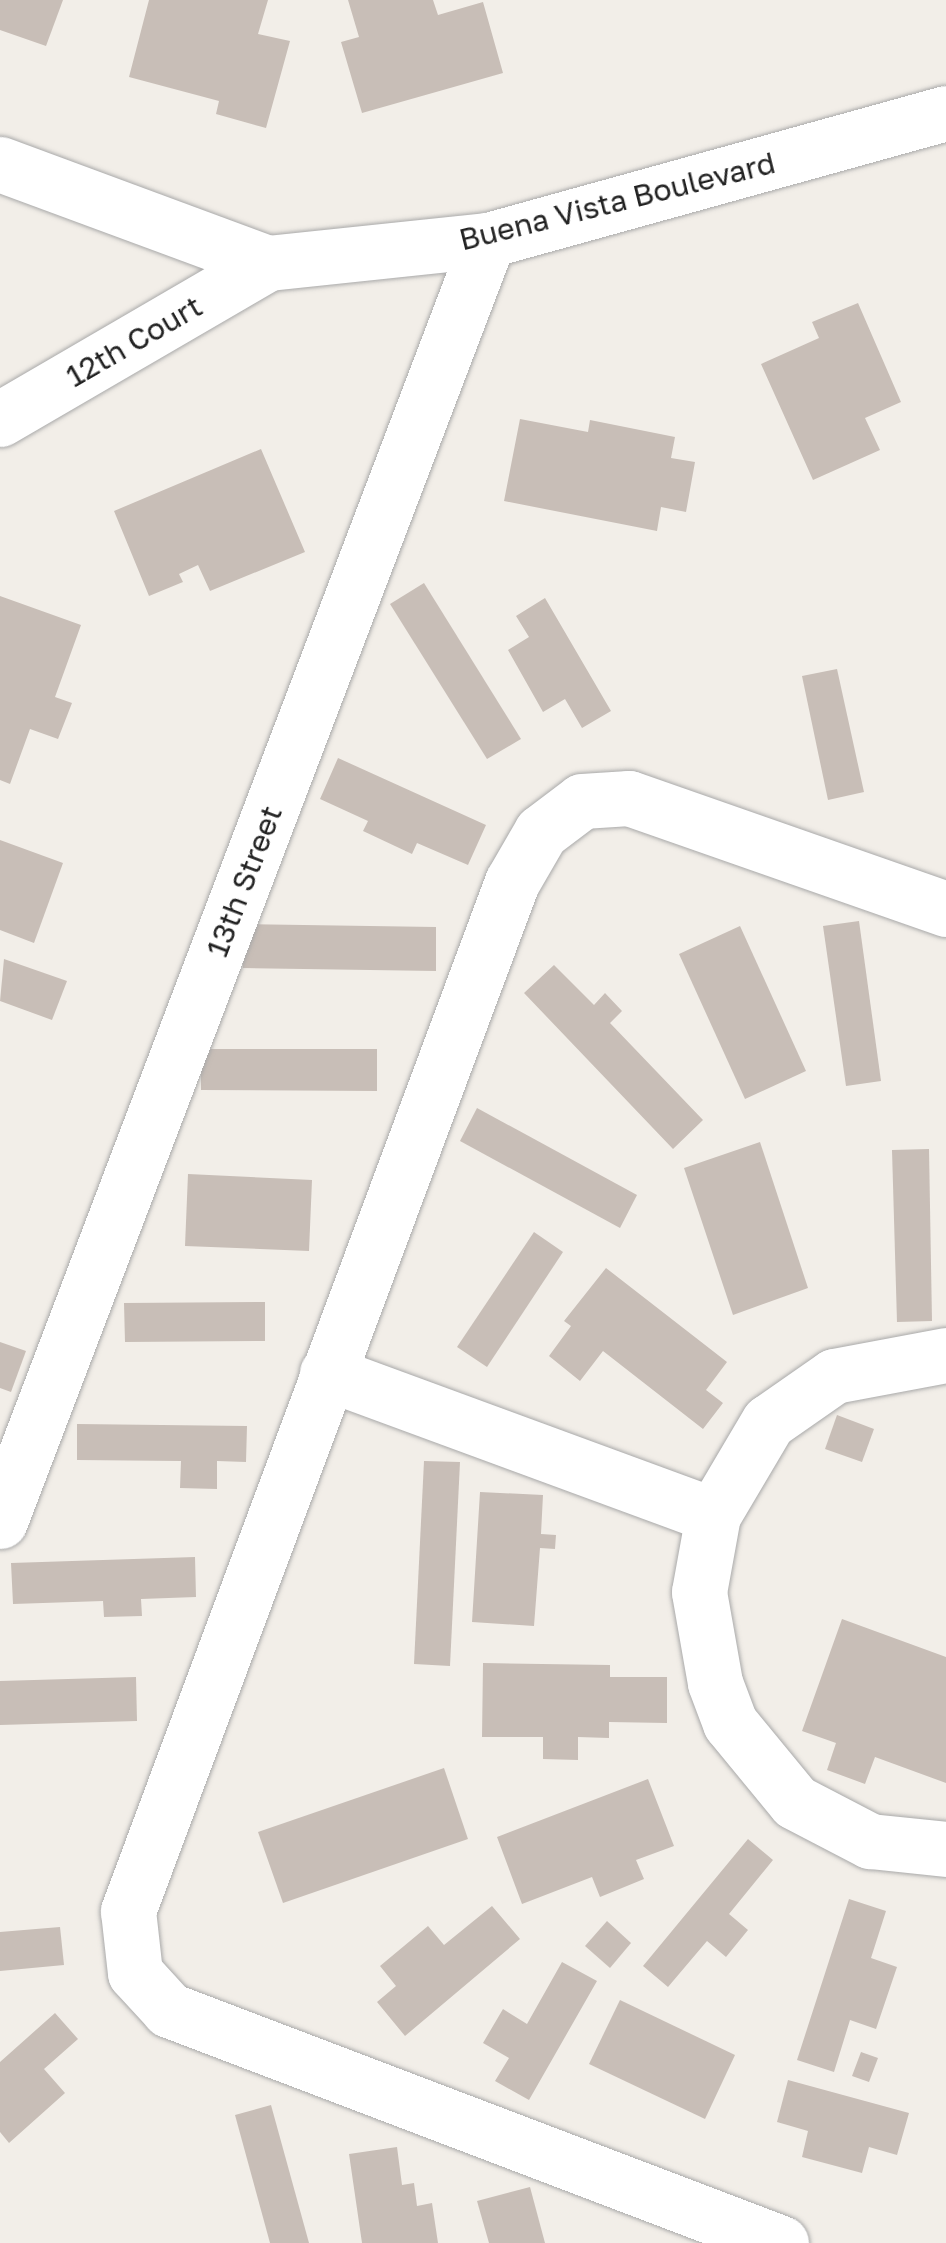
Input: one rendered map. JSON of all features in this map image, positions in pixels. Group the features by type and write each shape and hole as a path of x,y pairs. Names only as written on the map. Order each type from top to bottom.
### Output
{"street":[{"name":"Buena Vista Boulevard","path":"0,164 268,263 488,240 946,113"},
{"name":"13th Street","path":"0,1521 488,240"},
{"name":"12th Court","path":"0,418 268,263"},
{"path":"781,2243 191,2020 152,1996 135,1973 127,1944 133,1885 512,882 560,813 605,795 629,798 946,909"},
{"path":"946,1355 872,1364 834,1376 796,1398 745,1450 712,1515 699,1592 714,1683 730,1723 795,1802 834,1826 870,1841 946,1850"},
{"path":"327,1373 712,1515"}],"building":[{"path":"0,0 63,0 46,46 0,30"},
{"path":"149,0 268,0 258,34 290,41 266,128 216,114 219,101 129,77"},
{"path":"348,0 433,0 438,15 483,2 503,73 362,113 341,42 359,37"},
{"path":"858,303 901,402 865,418 880,450 813,480 761,364 819,338 812,322"},
{"path":"520,419 588,432 590,420 675,437 671,458 695,462 686,512 661,507 657,531 504,501"},
{"path":"261,449 305,552 210,591 198,565 179,574 183,582 149,596 114,511"},
{"path":"424,583 521,739 487,759 390,604"},
{"path":"0,596 81,625 55,697 72,703 58,739 30,729 10,784 0,780"},
{"path":"545,598 611,711 582,728 565,699 543,712 508,650 529,637 516,616"},
{"path":"837,669 864,792 828,800 802,676"},
{"path":"338,758 486,825 468,865 417,843 412,854 363,831 368,821 320,799"},
{"path":"0,840 63,863 34,943 0,930"},
{"path":"859,921 881,1081 846,1086 823,926"},
{"path":"244,924 436,927 436,971 243,968"},
{"path":"740,926 806,1071 745,1099 679,954"},
{"path":"4,959 67,981 52,1020 0,1001"},
{"path":"554,965 594,1005 605,993 622,1011 610,1023 703,1120 673,1149 524,993"},
{"path":"201,1049 377,1049 377,1091 201,1090"},
{"path":"477,1108 637,1195 620,1228 460,1141"},
{"path":"760,1142 808,1288 733,1315 684,1168"},
{"path":"929,1149 932,1321 897,1322 892,1150"},
{"path":"188,1174 312,1180 309,1251 185,1246"},
{"path":"534,1232 563,1252 487,1367 457,1347"},
{"path":"606,1268 727,1362 706,1390 723,1403 703,1429 603,1351 580,1381 549,1356 571,1326 564,1321"},
{"path":"265,1302 265,1341 125,1342 124,1303"},
{"path":"0,1342 26,1351 11,1392 0,1388"},
{"path":"837,1415 874,1429 862,1462 825,1449"},
{"path":"77,1424 247,1426 246,1462 217,1461 217,1489 180,1488 181,1461 77,1460"},
{"path":"424,1461 460,1462 450,1666 414,1664"},
{"path":"480,1492 543,1495 541,1534 556,1535 555,1549 540,1548 534,1626 472,1622"},
{"path":"195,1557 196,1597 141,1599 142,1616 104,1617 103,1601 13,1604 11,1563"},
{"path":"842,1619 946,1657 946,1783 875,1757 865,1784 827,1770 836,1743 802,1731"},
{"path":"483,1663 610,1665 610,1677 667,1677 667,1723 609,1722 609,1738 578,1737 578,1760 543,1759 543,1737 482,1737"},
{"path":"136,1677 137,1721 0,1725 0,1681"},
{"path":"444,1768 468,1839 283,1903 258,1832"},
{"path":"648,1779 674,1846 636,1860 644,1879 600,1897 592,1877 522,1904 497,1837"},
{"path":"748,1839 773,1860 729,1914 748,1930 726,1957 707,1941 668,1987 643,1966"},
{"path":"849,1899 886,1911 871,1958 897,1967 876,2029 850,2020 834,2072 797,2060"},
{"path":"492,1906 520,1939 405,2036 377,2002 396,1986 380,1966 428,1926 444,1945"},
{"path":"607,1921 631,1943 610,1968 585,1946"},
{"path":"60,1927 64,1965 0,1971 0,1932"},
{"path":"562,1962 597,1981 529,2100 495,2081 509,2058 483,2043 503,2009 527,2024"},
{"path":"620,2000 735,2055 705,2119 589,2064"},
{"path":"55,2013 78,2039 44,2069 65,2093 9,2143 0,2132 0,2062"},
{"path":"861,2052 878,2058 869,2082 852,2076"},
{"path":"788,2080 909,2113 897,2155 869,2147 862,2173 802,2157 808,2131 777,2122"},
{"path":"271,2105 309,2243 270,2243 235,2115"},
{"path":"397,2147 402,2185 414,2183 417,2206 432,2203 438,2243 362,2243 349,2154"},
{"path":"530,2187 545,2243 489,2243 477,2201"}]}
